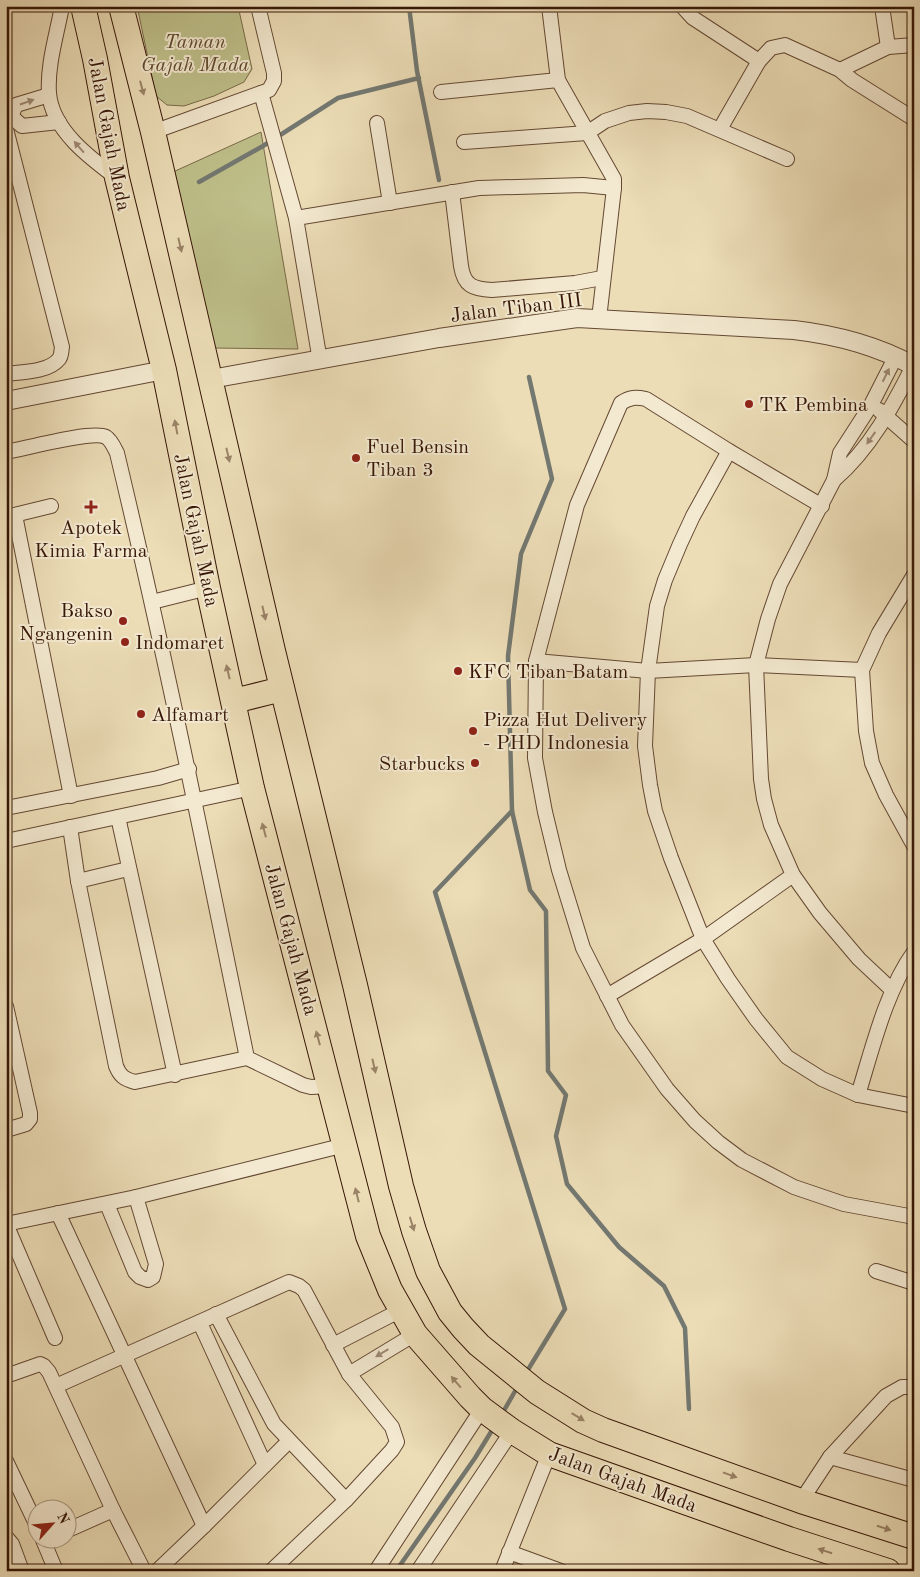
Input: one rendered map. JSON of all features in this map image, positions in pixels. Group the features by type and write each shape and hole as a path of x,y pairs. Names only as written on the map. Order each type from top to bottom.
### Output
{"highway":[{"name":"Jalan Gajah Mada","path":"83,6 117,178 164,370 208,588 252,788 368,1236 379,1265 401,1310 415,1334 458,1385 499,1421 549,1454 789,1539 888,1571"},
{"name":"Jalan Gajah Mada","path":"121,6 154,132 282,689 351,966 401,1186 428,1271 450,1312 479,1345 537,1392 583,1420 603,1430 801,1501 914,1537"},
{"path":"95,59 131,49"},
{"path":"234,701 282,689"}],"street":[{"path":"62,6 50,69 49,95 59,122 85,154 117,178"},
{"path":"154,132 269,90 274,73 258,6"},
{"path":"549,6 558,80 614,179 599,319"},
{"path":"682,6 693,18 759,60"},
{"path":"882,6 888,47"},
{"path":"720,129 759,60 771,48 785,45 840,70 852,80 914,119"},
{"path":"840,70 888,47 914,45"},
{"path":"440,92 558,80"},
{"path":"261,93 296,218 320,360"},
{"path":"6,374 42,368 52,364 59,359 62,347 8,120 16,105 49,95"},
{"path":"464,142 587,133 605,121 629,114 647,111 666,112 687,116 787,159"},
{"path":"8,120 22,126 59,122"},
{"path":"377,123 390,203"},
{"path":"296,218 452,192 504,186 583,185 614,188"},
{"path":"452,192 462,276 468,284 481,289 492,290 575,283 602,278"},
{"name":"Jalan Tiban III","path":"211,379 404,344 571,319 599,319 823,333 860,342 914,365"},
{"path":"892,990 859,959 840,937 793,875 771,826 764,799 759,752 756,665 768,619 780,584 834,480 840,453 872,405 896,356"},
{"path":"834,480 855,461 887,415 914,365"},
{"path":"6,401 164,370"},
{"path":"822,506 646,399 628,398 621,403 577,504 536,661 535,758 558,870 583,948 622,1025 667,1089 718,1142 742,1160 794,1187 844,1204 914,1217"},
{"path":"872,405 887,415 914,441"},
{"path":"6,452 89,436 106,438 117,453 189,769 247,1058"},
{"path":"729,451 693,516 665,580 657,606 648,671 645,746 655,811 703,940 756,1019 787,1057 822,1079 858,1095 914,1106"},
{"path":"51,506 10,516 71,796"},
{"path":"914,574 878,633 862,670 866,731 872,763 886,795 914,846"},
{"path":"152,602 208,588"},
{"path":"536,661 648,671 756,665 862,670"},
{"path":"6,808 158,778 189,769"},
{"path":"6,841 252,788"},
{"path":"118,817 175,1074"},
{"path":"70,827 78,881 116,1066 120,1075 127,1080 135,1082 247,1058 303,1085 311,1087 330,1086"},
{"path":"78,881 128,869"},
{"path":"606,996 703,940 793,875"},
{"path":"858,1095 892,990 905,964 914,952"},
{"path":"6,1006 30,1112 30,1119 26,1124 6,1130"},
{"path":"55,1338 6,1224 107,1204 345,1144"},
{"path":"107,1204 136,1272 143,1279 148,1280 153,1277 156,1264 136,1197"},
{"path":"58,1213 204,1526"},
{"path":"876,1271 914,1284"},
{"path":"56,1386 289,1282 304,1290 349,1374 392,1427 397,1442 392,1450 346,1500 271,1571"},
{"path":"334,1345 401,1310"},
{"path":"216,1314 268,1416 289,1441 346,1500"},
{"path":"200,1323 265,1465"},
{"path":"349,1374 415,1334"},
{"path":"6,1376 40,1364 49,1372 113,1510 144,1571"},
{"path":"801,1501 830,1456 886,1396 902,1387 914,1387"},
{"path":"376,1571 499,1421"},
{"path":"418,1571 499,1421"},
{"path":"157,1571 289,1441"},
{"path":"502,1571 549,1454"},
{"path":"830,1456 914,1480"},
{"path":"6,1461 28,1506"},
{"path":"78,1526 113,1510"},
{"path":"6,1537 12,1544 22,1571"},
{"path":"48,1550 56,1571"},
{"path":"509,1552 561,1571"}],"green space":[{"name":"Taman Gajah Mada","path":"137,6 238,6 252,69 244,82 214,96 184,106 167,105 156,96"},
{"path":"261,132 298,349 211,348 173,172"}],"waterway":[{"path":"409,6 417,71 439,180"},
{"path":"199,182 263,146 338,98 419,78"},
{"path":"529,377 552,479 521,554 508,656 512,811 530,890 546,911 548,1071 566,1095 556,1136 567,1184 619,1247 664,1286 685,1328 689,1409"},
{"path":"512,811 435,892 565,1309 526,1373"},
{"path":"502,1414 518,1386"},
{"path":"396,1571 475,1458 494,1427"}],"place":[{"name":"TK Pembina","path":"749,404"},
{"name":"Fuel Bensin Tiban 3","path":"356,458"},
{"name":"Apotek Kimia Farma","path":"91,507"},
{"name":"Bakso Ngangenin","path":"123,621"},
{"name":"Indomaret","path":"125,642"},
{"name":"KFC Tiban Batam","path":"458,671"},
{"name":"Alfamart","path":"141,714"},
{"name":"Pizza Hut Delivery - PHD Indonesia","path":"473,731"},
{"name":"Starbucks","path":"475,763"}]}
